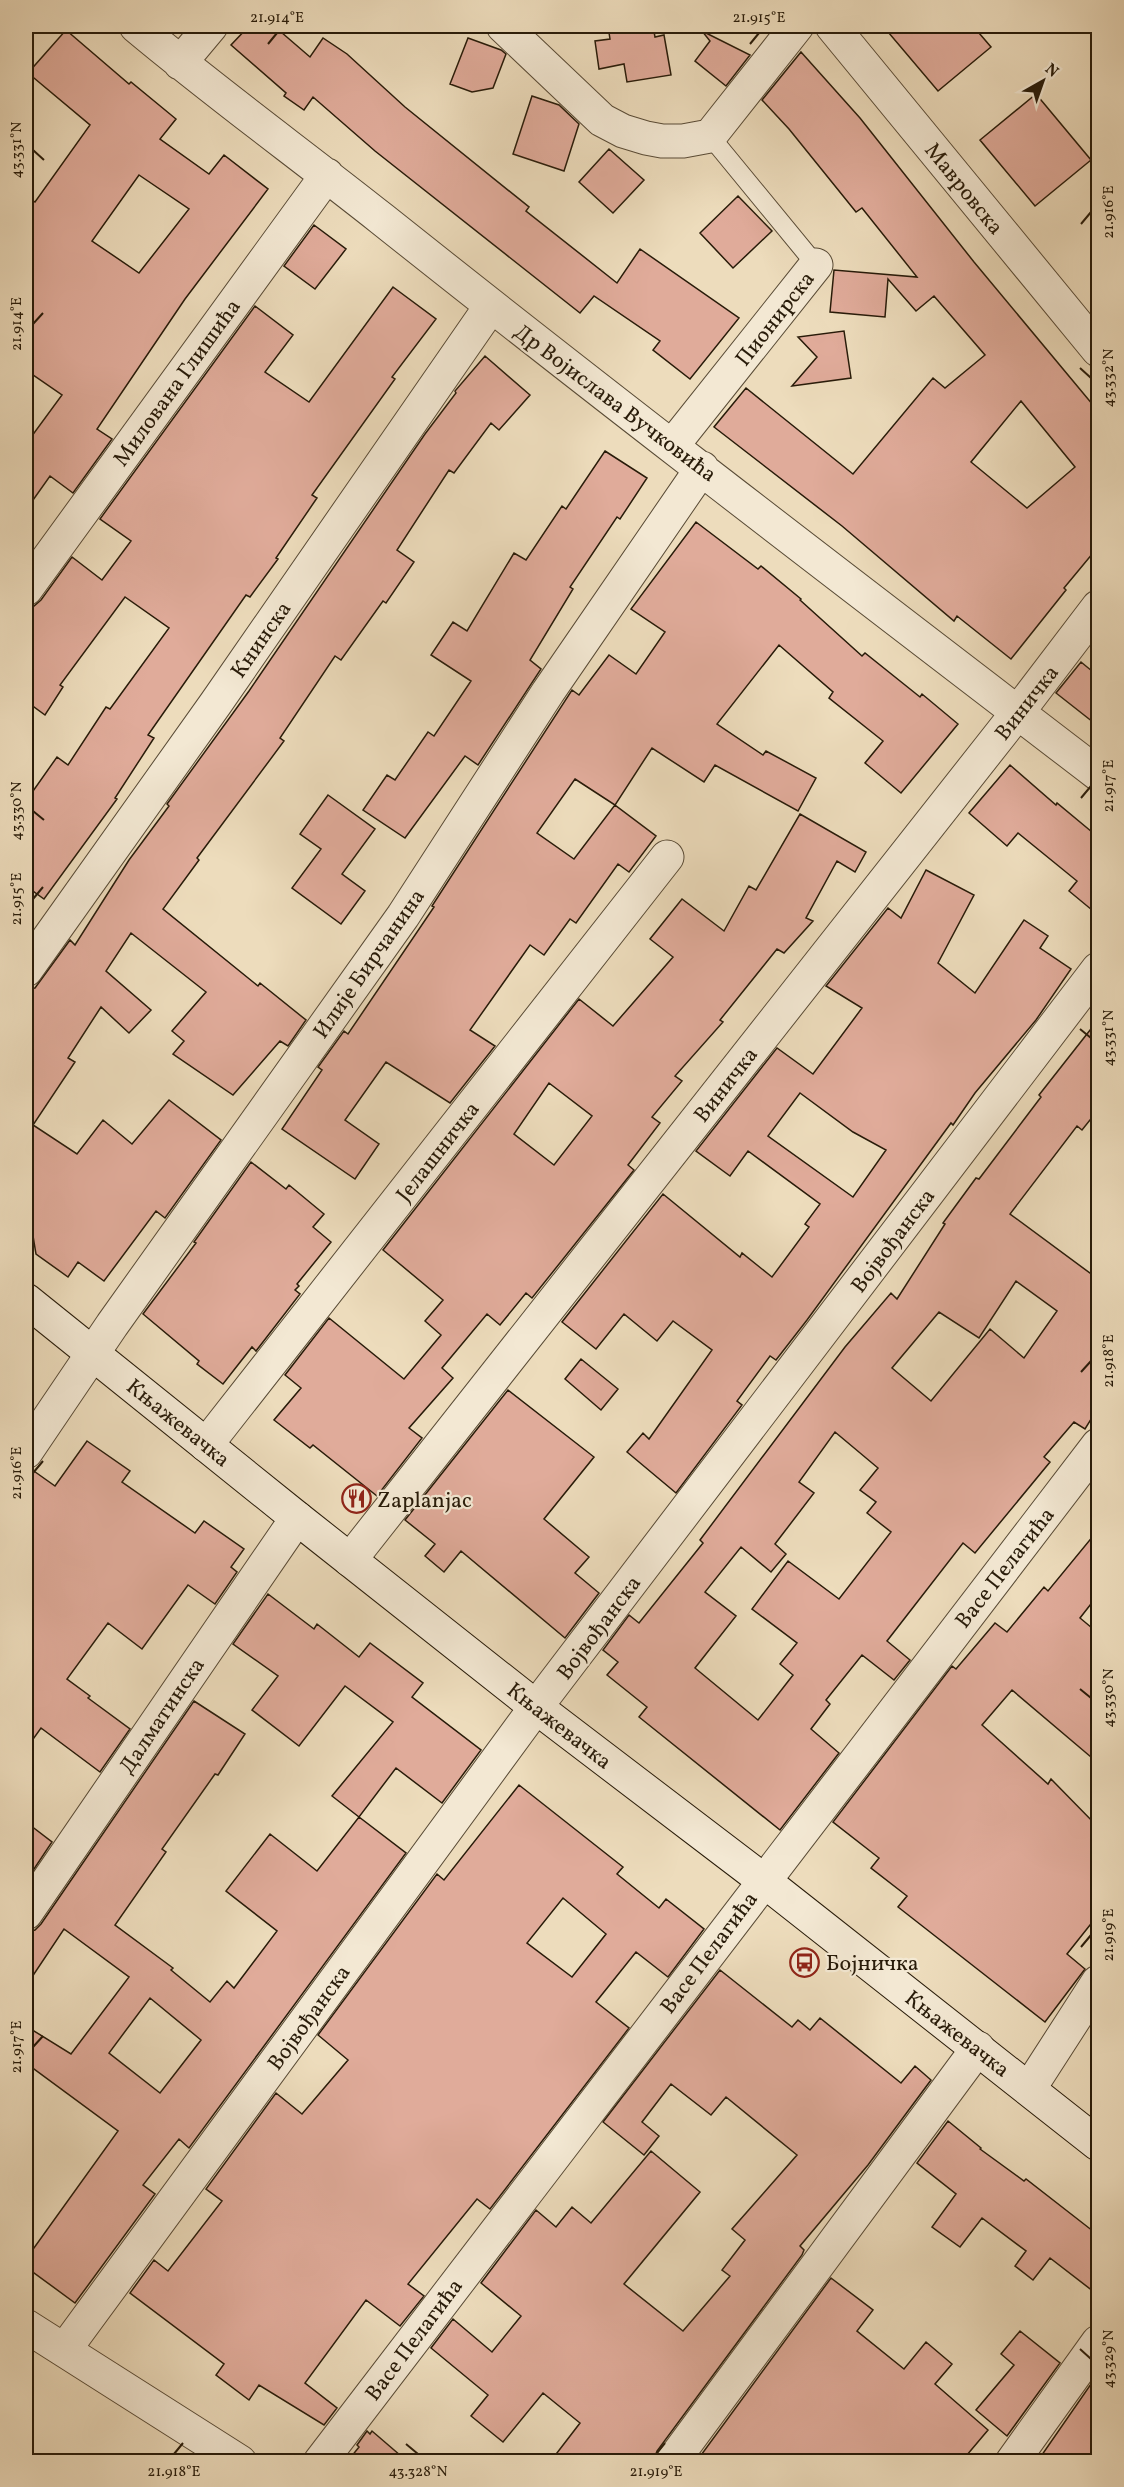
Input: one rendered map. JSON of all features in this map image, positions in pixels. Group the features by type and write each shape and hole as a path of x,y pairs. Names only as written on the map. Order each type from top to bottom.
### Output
{"street":[{"name":"Др Војислава Вучковића","path":"136,26 180,63 327,175 491,306 1098,774"},
{"path":"180,63 211,26"},
{"path":"503,26 602,120 623,131 662,141 683,141 710,136 797,26"},
{"name":"Мавровска","path":"832,26 1098,350"},
{"name":"Милована Глишића","path":"26,589 327,175"},
{"name":"Пионирска","path":"672,446 816,265"},
{"name":"Книнска","path":"26,970 216,703 491,306"},
{"name":"Илије Бирчанина","path":"26,1452 403,916 548,692 702,468"},
{"name":"Виничка","path":"350,1560 1018,712 1098,607"},
{"name":"Јелашничка","path":"206,1444 667,857"},
{"name":"Војвођанска","path":"65,2349 536,1707 1098,969"},
{"name":"Књажевачка","path":"26,1300 536,1707 764,1880 1098,2144"},
{"name":"Васе Пелагића","path":"320,2462 1098,1445"},
{"name":"Далматинска","path":"26,1912 297,1518"},
{"path":"1029,2089 1098,1982"},
{"path":"672,2462 978,2048"},
{"path":"26,2326 240,2462"},
{"path":"1012,2462 1098,2342"}],"lane":[{"name":"Пионирска","path":"710,136 816,265"}],"building":[{"path":"249,26 274,26 310,57 323,38 347,54 405,107 529,207 526,211 617,283 640,249 739,318 690,379 653,350 660,341 594,296 580,313 375,151 313,97 304,110 284,96 286,93 231,45"},
{"path":"608,26 653,26 655,37 664,35 671,75 627,82 624,64 599,69 595,41 610,39"},
{"path":"883,26 973,26 991,47 938,91"},
{"path":"66,30 129,84 131,82 176,119 160,139 209,174 224,155 268,189 185,299 97,429 112,439 73,493 50,476 26,510 26,444 62,395 26,370 26,196 35,202 90,125 28,73","holes":["139,175 189,209 139,273 92,241"]},
{"path":"702,31 750,55 726,86 695,61 710,41"},
{"path":"468,38 506,54 493,88 472,92 450,84"},
{"path":"801,52 860,118 974,262 1098,411 1098,547 1011,659 957,616 954,621 842,526 714,427 746,388 853,474 933,378 945,388 985,355 934,296 916,311 888,279 885,317 830,312 834,270 917,277 862,208 856,212 789,129 762,100","holes":["1021,401 1075,467 1027,508 971,462"]},
{"path":"1036,94 1091,160 1035,206 980,140"},
{"path":"532,96 559,105 579,124 564,171 513,154"},
{"path":"609,149 644,180 613,213 579,182"},
{"path":"738,196 772,231 733,268 700,233"},
{"path":"314,225 346,249 315,289 284,266"},
{"path":"393,287 436,319 392,377 395,379 312,495 317,498 276,558 278,559 250,597 246,595 148,735 154,738 115,798 117,799 44,899 26,886 26,801 57,757 68,765 106,707 110,709 169,628 125,597 60,685 63,687 45,715 26,701 26,608 34,606 41,600 72,557 102,580 131,541 100,519 255,306 293,335 265,372 309,402"},
{"path":"844,331 851,378 792,386 817,357 798,337"},
{"path":"485,356 530,395 499,430 491,423 454,473 449,470 397,550 414,562 386,603 383,601 341,660 335,656 280,738 284,741 197,858 199,860 163,909 258,986 260,983 306,1020 288,1046 280,1041 233,1095 173,1054 184,1041 172,1031 206,992 131,933 106,971 151,1010 129,1033 101,1007 68,1058 75,1062 33,1125 77,1154 103,1120 132,1144 169,1100 221,1140 165,1218 156,1211 104,1281 78,1262 68,1277 36,1254 32,1230 26,1225 26,989 35,988 70,940 75,945 129,860 169,806 167,804 249,691 425,434 456,393 455,391"},
{"path":"605,451 647,478 620,519 617,517 570,587 573,589 530,660 541,669 478,765 465,756 405,838 363,810 387,775 395,780 428,732 434,736 471,681 431,655 453,622 467,631 514,553 526,560 562,506 566,509"},
{"path":"696,522 758,569 761,566 801,599 862,656 865,653 920,697 922,694 958,724 901,793 865,763 883,741 829,698 833,692 779,645 717,724 763,755 766,751 816,778 798,811 715,765 704,782 652,748 615,805 656,836 629,872 618,864 576,923 570,919 544,955 530,945 470,1030 495,1046 450,1103 386,1062 345,1120 379,1144 355,1179 282,1129 322,1070 318,1067 344,1031 348,1034 434,907 432,906 572,690 579,695 609,655 636,674 665,632 631,609","holes":["575,779 615,805 574,859 537,833"]},
{"path":"1081,662 1098,676 1098,726 1056,693"},
{"path":"1010,765 1056,805 1057,803 1098,837 1098,915 1069,891 1077,881 1018,833 1007,846 969,813"},
{"path":"328,795 375,829 342,874 365,891 341,924 292,888 321,849 300,834"},
{"path":"800,814 866,852 855,872 837,861 806,918 813,921 784,953 777,949 720,1020 723,1022 675,1076 682,1081 652,1117 660,1123 628,1165 634,1170 532,1298 526,1293 500,1325 487,1314 442,1368 453,1378 409,1428 422,1438 377,1496 313,1445 310,1448 274,1420 301,1388 285,1375 329,1318 404,1379 441,1335 425,1321 443,1300 383,1250 579,999 613,1026 673,957 650,939 682,899 724,931 749,886 756,890","holes":["549,1083 592,1116 554,1165 514,1134"]},
{"path":"926,870 974,895 938,963 975,993 1024,920 1048,936 1040,948 1071,969 1036,1020 975,1093 953,1125 951,1123 776,1360 770,1356 737,1401 742,1405 676,1493 627,1452 643,1433 649,1439 712,1350 673,1321 657,1341 624,1314 596,1349 562,1322 663,1194 740,1257 742,1253 772,1277 809,1227 805,1224 820,1204 748,1151 730,1176 696,1151 777,1048 813,1074 862,1008 826,986 888,908 901,918","holes":["800,1093 853,1132 886,1150 853,1197 768,1136"]},
{"path":"1098,1020 1098,1110 1082,1130 1077,1126 1010,1214 1098,1279 1098,1408 1085,1429 1074,1422 1044,1457 1050,1462 975,1553 963,1543 887,1641 910,1660 894,1680 862,1655 826,1700 830,1704 811,1729 839,1753 780,1830 639,1717 647,1707 607,1675 618,1662 603,1650 629,1615 639,1623 703,1543 700,1540 845,1347 891,1293 897,1299 945,1224 943,1223 1041,1097 1039,1095","holes":["1016,1281 1057,1311 1024,1358 990,1329 931,1401 892,1368 939,1312 979,1338","835,1432 878,1468 860,1490 876,1502 867,1513 891,1532 839,1599 788,1561 752,1609 797,1643 780,1664 793,1675 758,1720 695,1668 736,1616 705,1592 741,1547 771,1572 786,1554 775,1544 814,1493 799,1482"]},
{"path":"251,1162 286,1189 289,1185 324,1214 313,1227 331,1242 297,1284 299,1286 295,1290 300,1294 256,1351 252,1347 223,1384 197,1364 199,1361 143,1314 196,1243 194,1242"},
{"path":"581,1359 618,1389 601,1410 565,1379"},
{"path":"508,1390 594,1457 544,1519 589,1557 575,1573 599,1593 565,1638 461,1551 444,1572 425,1556 435,1544 405,1520"},
{"path":"87,1441 130,1471 122,1482 195,1533 204,1521 244,1549 231,1567 237,1572 215,1604 188,1585 142,1649 108,1623 67,1679 90,1696 88,1698 130,1729 100,1772 41,1728 26,1749 26,1471 31,1469 55,1486"},
{"path":"1098,1530 1098,1595 1080,1618 1098,1633 1098,1763 1012,1690 982,1725 1048,1784 1051,1779 1098,1827 1098,1915 1067,1954 1085,1969 1045,2022 898,1907 907,1896 871,1868 879,1858 833,1822 952,1666 956,1669 995,1623 1007,1632 1044,1587 1048,1591"},
{"path":"268,1594 314,1629 317,1624 359,1657 370,1643 423,1683 412,1697 481,1750 442,1803 396,1768 359,1817 332,1796 393,1722 345,1686 299,1746 252,1710 278,1676 233,1644"},
{"path":"194,1701 245,1734 218,1775 215,1774 162,1849 166,1852 115,1925 173,1968 171,1970 210,2002 227,1981 234,1988 277,1931 226,1891 270,1834 317,1871 359,1817 406,1853 189,2148 179,2139 143,2185 155,2194 75,2303 26,2267 26,2259 118,2131 26,2063 26,2026 71,2054 129,1977 64,1929 26,1986 26,1932 35,1930","holes":["150,1998 201,2040 160,2093 109,2053"]},
{"path":"519,1785 623,1867 617,1874 659,1908 666,1899 704,1929 668,1977 636,1952 596,2002 629,2028 490,2209 477,2199 408,2284 424,2296 400,2326 366,2300 305,2383 337,2408 324,2425 259,2385 249,2400 216,2375 224,2364 130,2293 154,2260 168,2271 222,2201 206,2189 276,2093 302,2114 348,2060 318,2035 437,1874 444,1880","holes":["563,1898 606,1934 572,1977 527,1943"]},
{"path":"26,1822 52,1842 26,1881"},
{"path":"720,1970 792,2027 798,2020 810,2030 820,2018 901,2083 915,2066 931,2080 868,2165 800,2246 804,2250 802,2255 657,2451 654,2462 550,2462 580,2423 543,2393 503,2442 471,2416 488,2395 431,2348 453,2319 492,2352 521,2316 481,2283 536,2210 556,2227 572,2207 591,2223 651,2151 700,2192 624,2284 683,2331 730,2276 722,2270 745,2240 732,2229 797,2155 726,2097 711,2115 671,2084 642,2122 659,2136 644,2155 603,2122"},
{"path":"948,2121 980,2149 1024,2181 1026,2179 1098,2235 1098,2295 1050,2258 1033,2280 1015,2266 1026,2251 982,2218 960,2247 932,2227 956,2194 917,2163"},
{"path":"831,2278 873,2310 857,2331 904,2369 926,2342 952,2364 935,2384 988,2430 961,2462 696,2462"},
{"path":"1020,2331 1060,2363 1007,2436 976,2410 1014,2365 1001,2354"},
{"path":"1091,2384 1098,2389 1098,2462 1037,2462"},
{"path":"367,2431 370,2434 372,2431 408,2462 347,2462 359,2447 357,2445"}],"place":[{"name":"Zaplanjac","path":"356,1499"},
{"name":"Бојничка","path":"805,1962"}]}
